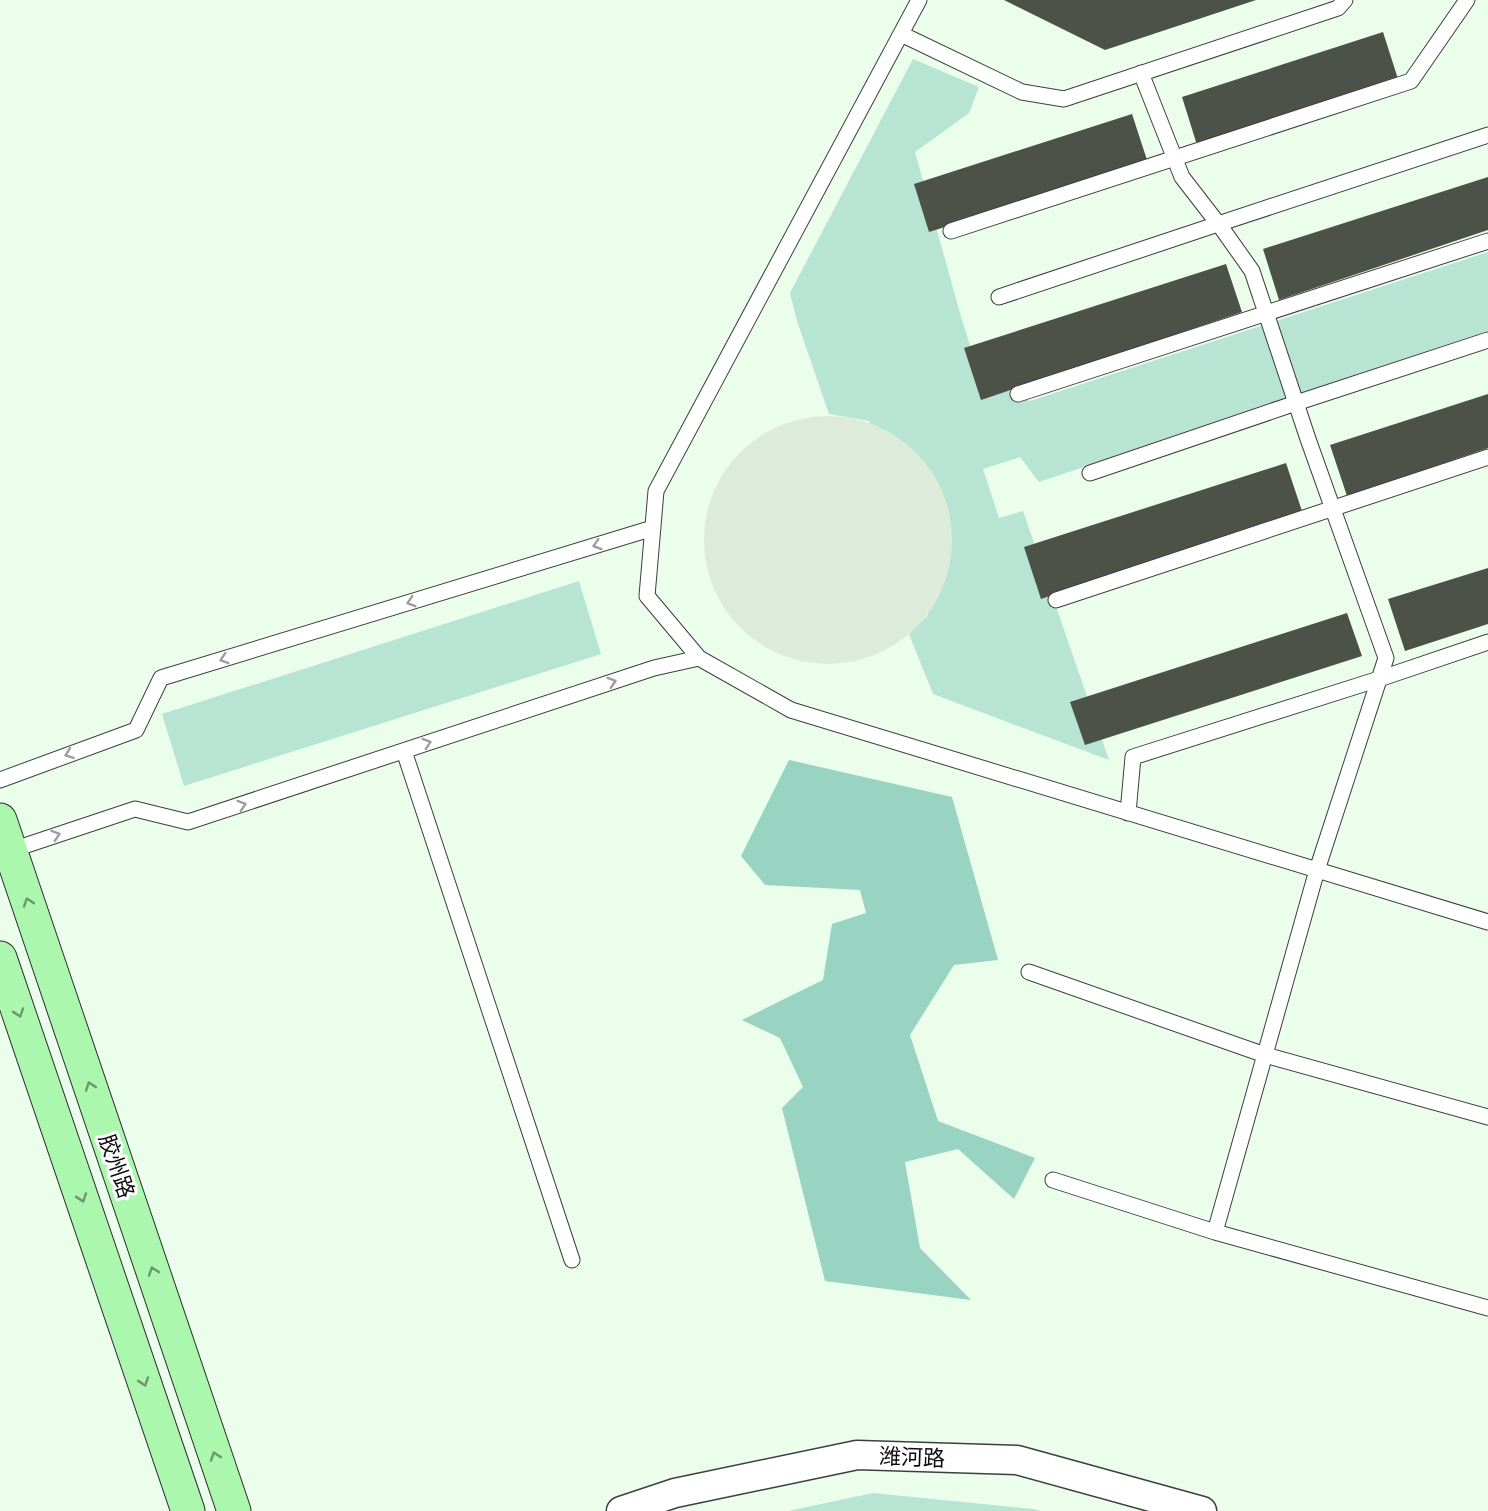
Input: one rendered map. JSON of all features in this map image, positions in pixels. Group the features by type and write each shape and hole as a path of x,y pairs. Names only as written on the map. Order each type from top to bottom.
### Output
{"main road":[{"name":"胶州路","path":"3,841 234,1511"},
{"name":"胶州路","path":"0,958 188,1511"}],"street":[{"name":"潍河路","path":"621,1511 675,1493 857,1455 1017,1460 1202,1511"}],"lane":[{"path":"919,0 656,491 647,596 699,658 791,710 1488,922"},
{"path":"901,34 1022,92 1064,99 1338,8 1345,0"},
{"path":"951,231 1411,81 1467,0"},
{"path":"1141,73 1182,177 1252,271 1386,658 1317,870 1215,1232"},
{"path":"999,297 1488,135"},
{"path":"1018,394 1488,241"},
{"path":"1090,473 1488,340"},
{"path":"1056,600 1488,457"},
{"path":"0,780 136,729 161,678 653,528"},
{"path":"1128,813 1133,757 1488,642"},
{"path":"3,841 135,808 188,822 654,668 699,658"},
{"path":"404,751 572,1260"},
{"path":"1029,972 1265,1055 1488,1117"},
{"path":"1053,1180 1215,1232 1488,1308"}],"green space":[{"path":"913,59 979,87 969,113 915,152 975,361 1001,387 1030,401 1488,252 1488,332 1039,482 1020,457 983,469 999,518 1023,511 1109,760 933,694 909,634 928,615 869,421 829,414 797,321 790,293"},
{"path":"579,581 601,654 184,786 162,714"},
{"path":"873,1493 1033,1509 1041,1511 788,1511"}],"shaded area":[{"path":"816,416 840,416 864,421 887,430 916,452 938,481 943,492 950,516 952,540 950,564 943,588 938,599 916,628 887,650 876,655 840,664 816,664 792,659 769,650 749,636 732,619 718,599 709,576 704,552 704,528 709,504 718,481 732,461 749,444 769,430 792,421"},
{"path":"789,760 952,797 998,960 954,965 910,1035 938,1121 1035,1158 1014,1199 958,1149 905,1162 920,1248 971,1300 825,1281 782,1108 803,1087 780,1038 742,1020 823,980 832,924 866,913 860,890 765,885 741,856"}],"building":[{"path":"1004,0 1256,0 1105,50"},
{"path":"1383,32 1398,79 1197,145 1182,97"},
{"path":"1132,114 1148,163 929,232 914,184"},
{"path":"1488,177 1488,230 1279,300 1263,249"},
{"path":"1226,264 1242,312 981,400 964,348"},
{"path":"1488,394 1488,448 1347,496 1330,445"},
{"path":"1286,463 1302,511 1041,599 1024,547"},
{"path":"1488,568 1488,624 1405,651 1388,599"},
{"path":"1347,613 1362,656 1085,745 1070,702"}]}
